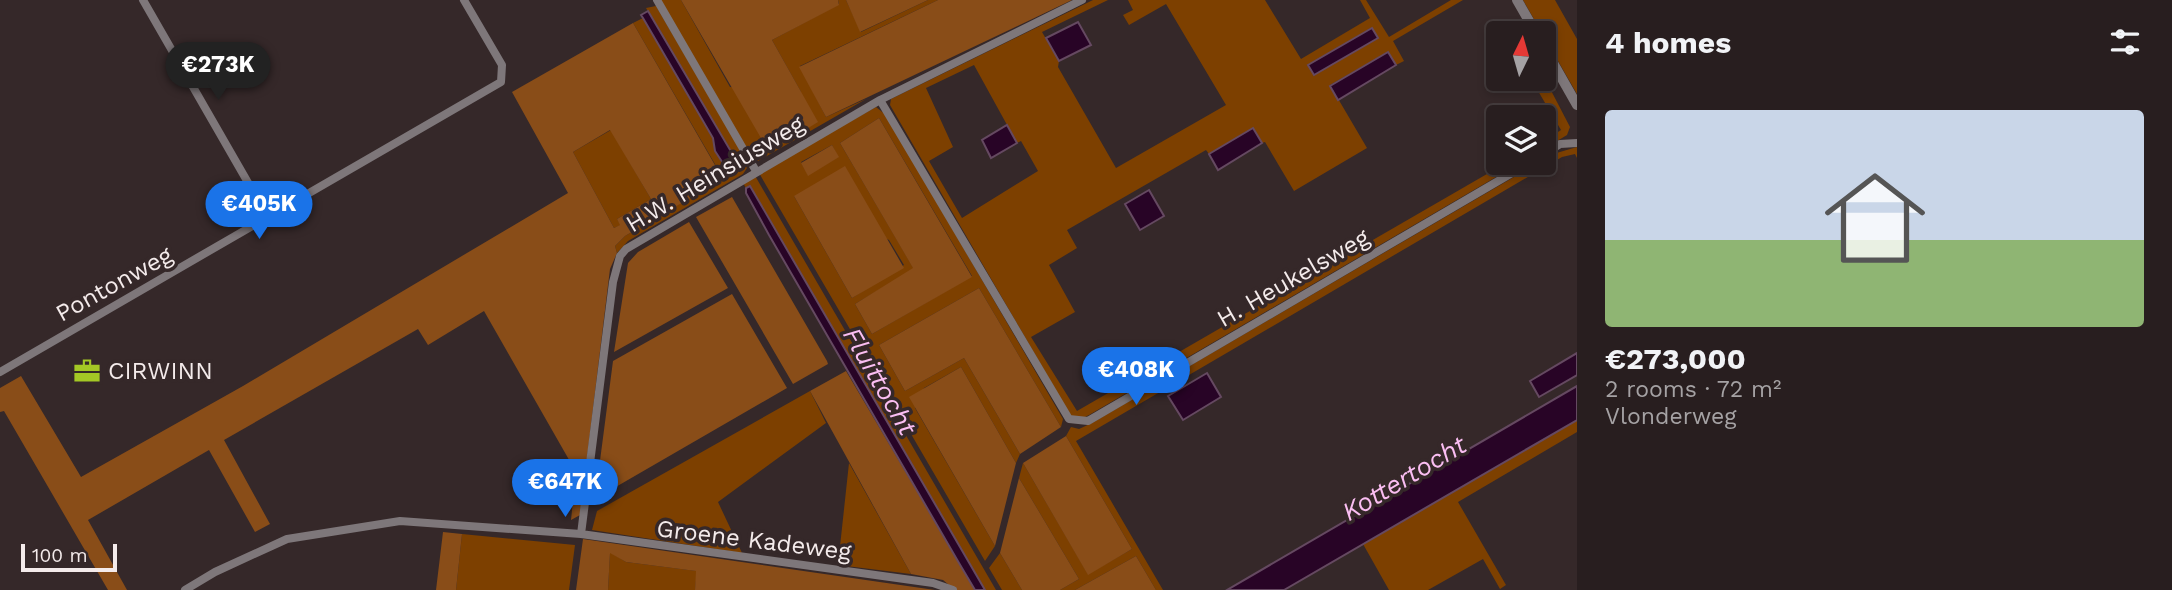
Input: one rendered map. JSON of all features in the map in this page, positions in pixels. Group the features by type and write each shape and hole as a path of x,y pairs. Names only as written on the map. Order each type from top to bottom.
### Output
{"street":[{"path":"143,0 269,219"},
{"name":"Pontonweg","path":"0,372 269,219 501,82 502,65 464,0"},
{"path":"657,0 755,171"},
{"name":"H.W. Heinsiusweg","path":"581,534 613,282 620,257 626,249 880,100 1082,0"},
{"path":"1517,0 1529,21"},
{"path":"1556,68 1577,106"},
{"name":"H. Heukelsweg","path":"880,100 1069,419 1080,422 1088,421 1508,175"},
{"path":"1556,146 1577,143"},
{"name":"Groene Kadeweg","path":"185,590 215,572 287,539 360,525 400,521 581,534 933,583 953,590"}],"shaded area":[{"path":"659,0 681,0 730,87 801,92 772,40 839,4 838,0 846,0 861,32 928,0 938,0 800,66 826,117 866,99 758,161 751,157"},
{"path":"681,0 838,0 839,5 772,40 818,122 769,152"},
{"path":"846,0 928,0 860,32"},
{"path":"938,0 1072,0 826,117 799,67"},
{"path":"1093,0 1108,0 1042,32 1059,61 1058,67 1116,168 1226,105 1166,4 1129,25 1123,15 1133,10 1128,0 1265,0 1301,59 1370,18 1360,0 1366,0 1389,37 1451,0 1463,0 1393,41 1404,61 1396,65 1388,52 1330,85 1367,148 1294,191 1265,142 1262,143 1253,128 1209,154 1206,150 1067,230 1077,248 1049,265 1075,312 1031,337 1077,411 1486,175 1499,175 1089,415 1081,419 1072,418 890,105 891,99","holes":["1371,28 1377,39 1314,75 1308,65","974,65 1017,143 1021,141 1038,171 962,218 929,161 953,147 926,88"]},
{"path":"1523,0 1555,0 1577,39 1577,94 1556,57 1556,21 1535,21"},
{"path":"656,6 745,158 747,168 743,174 628,241 617,253 615,246 625,236 723,178 633,23 643,18 713,138 715,151 727,171 739,165 646,8"},
{"path":"648,11 739,165 728,171 715,151 713,138 641,15"},
{"path":"1078,22 1091,45 1059,61 1046,38"},
{"path":"633,23 723,179 625,236 615,246 617,253 610,269 580,515 571,520 576,472 484,311 428,345 418,329 224,440 270,524 255,532 209,450 88,520 127,590 108,590 4,411 0,412 0,388 21,376 81,477 243,386 568,193 512,92","holes":["610,130 651,199 617,219 620,225 614,228 573,152"]},
{"path":"1372,28 1378,38 1314,75 1308,65"},
{"path":"1388,52 1396,65 1338,100 1330,86"},
{"path":"1538,91 1551,91 1570,127 1567,135 1556,142 1556,133 1561,130 1556,122 1556,105 1546,105"},
{"path":"876,107 886,115 1063,419 1061,427 979,288 879,345 905,391 964,358 1020,454 1016,463 961,367 924,388 915,408 995,546 985,561 759,173","holes":["879,118 972,276 872,334 855,304 914,269 840,143","832,145 838,157 808,175 801,162","794,196 889,240 904,265 852,298"]},
{"path":"879,118 972,277 872,334 855,304 913,268 840,143"},
{"path":"1007,125 1017,143 991,158 982,140"},
{"path":"1253,128 1262,143 1218,170 1209,154"},
{"path":"611,130 651,199 617,219 621,225 614,228 573,152"},
{"path":"832,145 839,157 808,176 801,163"},
{"path":"1577,147 1577,158 1575,154 1556,161 1556,153"},
{"path":"845,166 904,268 852,298 794,196"},
{"path":"754,174 996,590 985,590 750,186 746,188 742,181"},
{"path":"1517,175 1531,175 1076,441 1163,590 1156,590 1136,556 1075,590 1060,590 1079,579 1019,478 1023,463 1088,574 1132,549 1066,436 1071,427 1079,429"},
{"path":"750,186 985,590 975,590 959,563 769,235 746,193 746,188"},
{"path":"1149,190 1164,216 1140,230 1125,204"},
{"path":"732,197 828,364 793,384 696,217"},
{"path":"689,222 728,288 614,352 628,263 638,252"},
{"path":"979,288 1061,427 1020,454 964,358 905,391 879,345"},
{"path":"732,294 787,388 595,499 613,361"},
{"path":"1577,353 1577,375 1539,397 1530,381"},
{"path":"961,367 1016,463 995,546 909,397"},
{"path":"846,371 975,590 955,590 943,580 911,574 810,391"},
{"path":"1207,373 1221,397 1183,420 1168,396"},
{"path":"1577,386 1577,420 1284,590 1227,590"},
{"path":"810,391 826,423 718,502 742,553 592,530 597,511"},
{"path":"1577,420 1577,432 1458,502 1506,585 1500,589 1483,559 1428,590 1389,590 1363,544"},
{"path":"1066,436 1132,549 1088,575 1023,463"},
{"path":"849,463 911,574 838,565"},
{"path":"1019,478 1079,579 1060,590 1022,590 1000,553"},
{"path":"443,532 462,534 456,590 436,590"},
{"path":"462,534 575,545 569,590 456,590"},
{"path":"583,539 935,590 695,590 696,571 626,562 610,553 608,590 576,590"},
{"path":"610,552 626,562 697,571 695,590 608,590"},
{"path":"1000,553 1022,590 1002,590 989,568"},
{"path":"1136,556 1156,590 1075,590"}],"place":[{"name":"CIRWINN","path":"87,371"}],"water label":[{"name":"Fluittocht","path":"880,381"},
{"name":"Kottertocht","path":"1404,478"}]}
